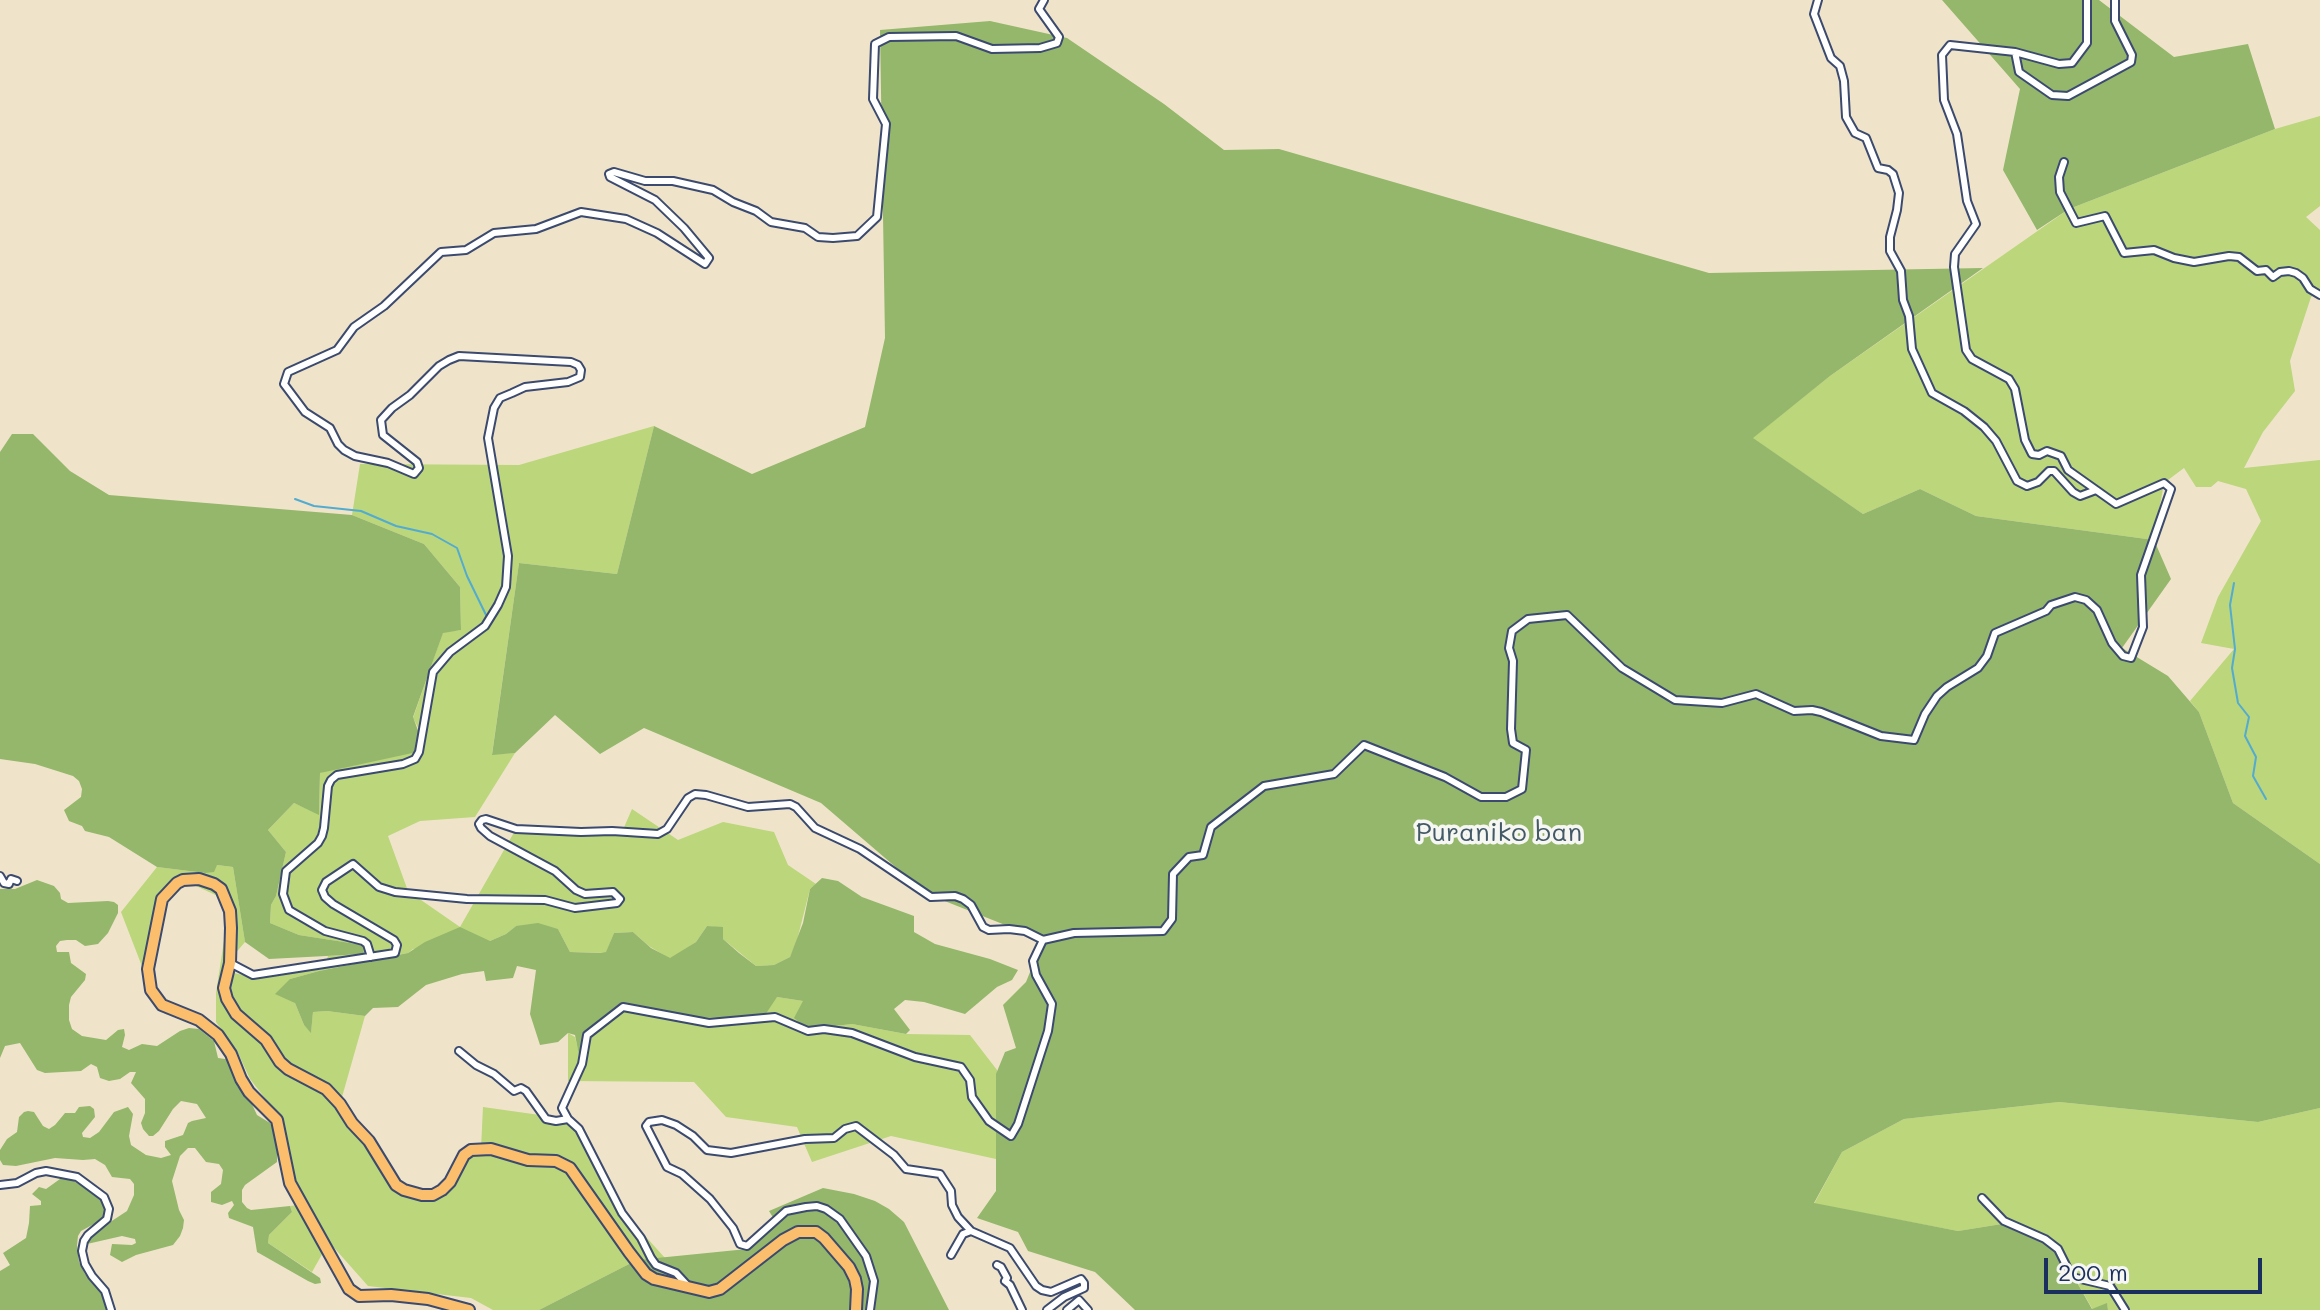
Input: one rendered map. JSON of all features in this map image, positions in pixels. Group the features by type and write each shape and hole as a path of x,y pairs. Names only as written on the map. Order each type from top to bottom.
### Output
{"highway":[{"path":"469,1310 428,1299 359,1296 349,1289 290,1183 277,1120 249,1092 218,1035 199,1020 162,1005 151,990 148,969 162,899 177,883 199,879 221,889 230,911 230,963 224,988 227,999 236,1014 266,1040 280,1062 326,1089 340,1104 369,1141 396,1185 413,1194 433,1195 450,1182 464,1155 471,1150 491,1149 528,1160 556,1161 570,1168 646,1274 654,1279 709,1292 720,1289 783,1240 798,1232 816,1232 849,1267 857,1289 856,1310"}],"street":[{"path":"371,957 363,941 325,931 289,910 283,894 286,871 322,836 331,780 337,775 403,764 415,759 419,752 433,672 450,652 485,626 498,605 506,587 508,556 488,438 494,408 500,398 525,387 574,380 580,377 581,370 571,362 459,356 439,366 381,420 383,435 417,462 419,468 414,474 344,450 330,428 305,412 284,384 288,372 337,350 354,327 384,306 441,252 466,250 494,233 536,229 581,212 626,219 657,233 705,264 709,258 684,228 655,200 610,177 609,174 614,172 645,181 673,181 713,190 771,222 805,228 818,237 857,236 877,217 886,124 873,99 875,44 889,37 956,36 992,49 1040,48 1057,43 1059,37 1039,9 1044,0"},
{"path":"1818,0 1814,14 1831,58 1840,66 1846,117 1855,133 1866,138 1878,168 1893,174 1899,193 1890,251 1901,271 1912,349 1932,393 1964,411 1984,427 1996,441 2017,481 2027,486 2038,482 2049,471 2054,471 2080,496 2096,490"},
{"path":"230,963 253,975 395,953 397,945 394,940 325,897 322,890 326,882 351,865 356,865 386,891 467,899 545,900 575,908 613,905 619,901 617,894 585,894 576,890 555,871 490,836 479,824 486,819 516,829 658,834 667,829 688,798 695,794 748,807 790,804 815,828 860,849 931,897 955,896 963,899 971,905 983,927 989,930 1025,931 1043,940 1074,933 1163,931 1172,919 1173,874 1189,857 1203,855 1211,827 1264,786 1334,774 1364,745 1445,777 1481,797 1506,797 1522,789 1526,750 1513,743 1513,661 1509,648 1512,631 1528,619 1567,615 1622,668 1675,700 1722,703 1756,694 1794,711 1821,712 1881,736 1914,740 1937,696 1978,668 1987,656 1995,633 2046,611 2051,605 2075,597 2086,600 2097,610 2112,643 2123,656 2131,658 2143,627 2141,575 2171,489 2164,483 2116,504 2068,470 2061,456 2047,451 2032,454 2025,440 2015,389 2009,379 1972,359 1966,350 1954,267 1955,254 1976,224 1967,201 1957,134 1944,100 1942,55 1950,45 2015,52 2059,64 2072,63 2087,43 2087,0"},
{"path":"2015,52 2019,72 2052,95 2068,96 2131,62 2132,55 2115,21 2115,0"},
{"path":"2064,162 2059,177 2060,192 2076,223 2105,216 2124,253 2154,250 2194,262 2239,257 2257,271 2266,270 2273,277 2280,272 2296,273 2320,295"},
{"path":"0,876 4,883 9,884 11,879 17,881"},
{"path":"691,1288 676,1273 656,1265 622,1213 579,1129 562,1108 582,1064 587,1035 623,1007 709,1023 775,1017 808,1031 824,1029 852,1033 915,1057 961,1067 970,1080 972,1097 989,1121 1011,1136 1018,1124 1048,1031 1052,1004 1036,975 1033,961 1043,940"},
{"path":"459,1051 514,1091 521,1088 526,1091 546,1119 568,1119"},
{"path":"870,1310 874,1281 866,1256 840,1219 817,1206 786,1211 747,1246 740,1244 733,1228 710,1199 682,1174 667,1167 646,1126 649,1122 662,1120 676,1125 707,1150 731,1153 805,1139 834,1138 845,1129 856,1126 894,1155 906,1169 940,1174 951,1191 952,1205 958,1217 971,1231 1010,1248 1036,1286 1051,1292 1081,1279 1084,1288 1064,1297 1047,1310"},
{"path":"0,1185 17,1183 46,1171 77,1177 104,1197 108,1202 107,1219 86,1238 82,1251 85,1264 105,1291 111,1310"},
{"path":"1982,1198 2004,1221 2045,1239 2058,1249 2072,1277 2110,1286 2125,1310"},
{"path":"951,1255 963,1234 971,1231"},
{"path":"997,1265 1001,1267 1007,1278 1005,1281 1022,1310"},
{"path":"1067,1310 1079,1300 1088,1310"}],"green space":[{"path":"1942,0 2099,0 2174,57 2248,44 2275,129 2069,209 2037,230 2003,170 2020,89"},
{"name":"Puraniko ban","path":"990,21 1067,38 1164,104 1224,150 1279,149 1709,273 1983,268 1830,376 1753,438 1863,514 1920,489 1976,516 2154,540 2171,579 2122,648 2168,676 2199,712 2233,803 2320,864 2320,1108 2258,1122 2059,1102 1904,1119 1842,1152 1814,1203 1958,1231 2008,1223 2058,1249 2092,1309 2107,1303 2108,1310 1135,1310 1095,1272 1028,1251 1018,1232 977,1218 996,1191 996,1074 1005,1052 1016,1048 1003,1005 1026,982 1043,940 927,894 821,803 644,728 600,754 555,715 515,753 492,755 519,563 617,574 654,426 752,474 865,427 885,338 880,30"},
{"path":"2320,116 2320,206 2306,217 2320,230 2320,290 2311,297 2290,361 2295,391 2263,432 2244,468 2320,460 2320,864 2233,803 2199,712 2190,701 2234,649 2201,643 2218,597 2261,521 2246,489 2218,481 2211,487 2196,487 2184,468 2164,483 2154,540 1976,516 1920,489 1863,514 1752,438 1830,376 2069,209 2275,129"},
{"path":"654,426 617,574 519,563 492,754 515,753 475,817 420,821 388,836 408,891 460,927 516,829 622,832 632,809 678,840 723,822 774,832 788,865 816,884 810,889 796,944 790,957 774,965 756,966 723,939 723,928 707,926 696,942 670,959 633,932 614,933 606,953 570,952 558,929 516,926 490,941 413,949 408,953 290,979 295,1003 304,1025 311,1032 313,1012 365,1016 340,1104 404,1190 442,1190 464,1155 481,1149 483,1107 568,1119 619,1207 665,1258 637,1260 539,1310 493,1310 471,1298 368,1286 329,1242 312,1272 268,1243 269,1235 292,1212 290,1206 307,1204 292,1171 284,1129 275,1111 250,1079 238,1053 216,1022 216,993 227,921 222,898 194,885 182,885 171,894 163,913 150,987 121,912 157,867 205,873 217,865 233,867 245,942 221,970 256,978 325,965 328,956 364,954 362,945 299,935 270,923 271,905 286,852 268,830 294,803 319,814 320,773 422,735 413,718 443,632 461,630 460,587 424,544 352,515 360,464 519,465"},
{"path":"12,434 33,434 70,471 109,495 352,515 424,544 460,587 461,630 443,633 413,717 420,736 417,752 320,773 319,815 294,803 268,830 286,852 271,905 270,923 299,935 363,945 364,954 269,959 245,942 233,867 217,865 214,872 205,873 157,867 109,837 85,831 82,826 69,821 64,810 81,797 82,789 73,776 35,764 0,759 0,452"},
{"path":"822,878 838,881 862,897 914,916 914,932 935,944 1018,970 1012,980 997,987 965,1014 905,1000 894,1009 910,1030 906,1034 852,1024 808,1029 794,1018 803,1001 777,997 765,1015 730,1022 723,1018 685,1017 625,1004 614,1008 601,1024 586,1030 580,1060 575,1035 568,1033 558,1042 540,1045 530,1014 536,970 517,966 513,978 486,981 484,971 462,974 426,985 398,1007 373,1008 365,1016 313,1012 311,1033 304,1025 295,1003 275,994 290,979 408,953 460,927 490,941 516,926 538,923 558,929 570,952 601,953 606,952 614,933 633,932 651,948 670,958 696,942 707,926 723,927 723,939 756,966 774,965 790,957 803,923 810,889"},
{"path":"37,880 54,886 61,899 68,903 108,901 118,905 118,913 108,933 98,944 85,946 76,940 67,940 60,941 56,946 57,952 69,952 71,963 86,974 85,980 71,997 69,1020 72,1029 82,1036 106,1040 124,1029 122,1047 129,1050 142,1044 157,1046 180,1031 199,1029 214,1041 218,1058 225,1059 229,1054 237,1086 250,1100 257,1115 270,1123 277,1133 277,1162 245,1185 242,1202 251,1210 290,1206 292,1212 269,1235 268,1243 320,1278 321,1283 308,1281 257,1252 253,1227 229,1218 228,1213 234,1205 232,1201 222,1205 211,1202 211,1192 221,1184 223,1170 219,1164 206,1162 195,1148 188,1148 180,1156 172,1181 184,1220 180,1236 173,1245 122,1262 110,1255 112,1244 132,1245 136,1243 135,1239 122,1236 87,1244 86,1240 127,1211 134,1195 134,1184 130,1179 112,1177 105,1165 95,1159 55,1158 16,1166 3,1165 0,1150 7,1139 17,1132 19,1117 28,1111 34,1112 43,1126 49,1129 65,1113 75,1113 79,1107 90,1106 94,1109 95,1117 82,1133 83,1137 90,1138 99,1132 114,1112 128,1107 133,1114 129,1136 131,1145 146,1155 161,1158 171,1155 165,1141 183,1135 188,1123 206,1118 197,1104 181,1101 159,1131 149,1136 141,1123 145,1099 131,1083 136,1072 109,1081 100,1078 97,1067 91,1064 81,1071 45,1073 37,1070 20,1043 5,1046 0,1058 0,889 15,889"},
{"path":"777,997 803,1001 808,1029 852,1024 906,1034 970,1035 997,1070 996,1159 891,1136 812,1162 797,1127 726,1117 694,1082 568,1081 568,1033 575,1037 580,1057 586,1030 602,1023 614,1008 625,1004 685,1017 723,1018"},
{"path":"2059,1102 2258,1122 2320,1108 2320,1310 2108,1310 2107,1304 2093,1310 2058,1249 2008,1223 1958,1231 1814,1204 1842,1152 1904,1119"},
{"path":"67,1177 95,1194 107,1207 105,1218 81,1231 77,1245 79,1262 104,1296 109,1310 0,1310 0,1271 10,1265 3,1253 26,1238 30,1206 41,1205 41,1201 32,1194 39,1187 46,1189"},
{"path":"823,1188 875,1201 904,1222 949,1310 539,1310 637,1260 747,1249 777,1224 769,1211"}],"waterway":[{"path":"295,499 314,506 361,511 396,526 432,534 457,548 487,617"},
{"path":"2234,583 2230,605 2235,649 2232,668 2238,703 2249,717 2245,736 2256,757 2253,776 2266,799"}]}
